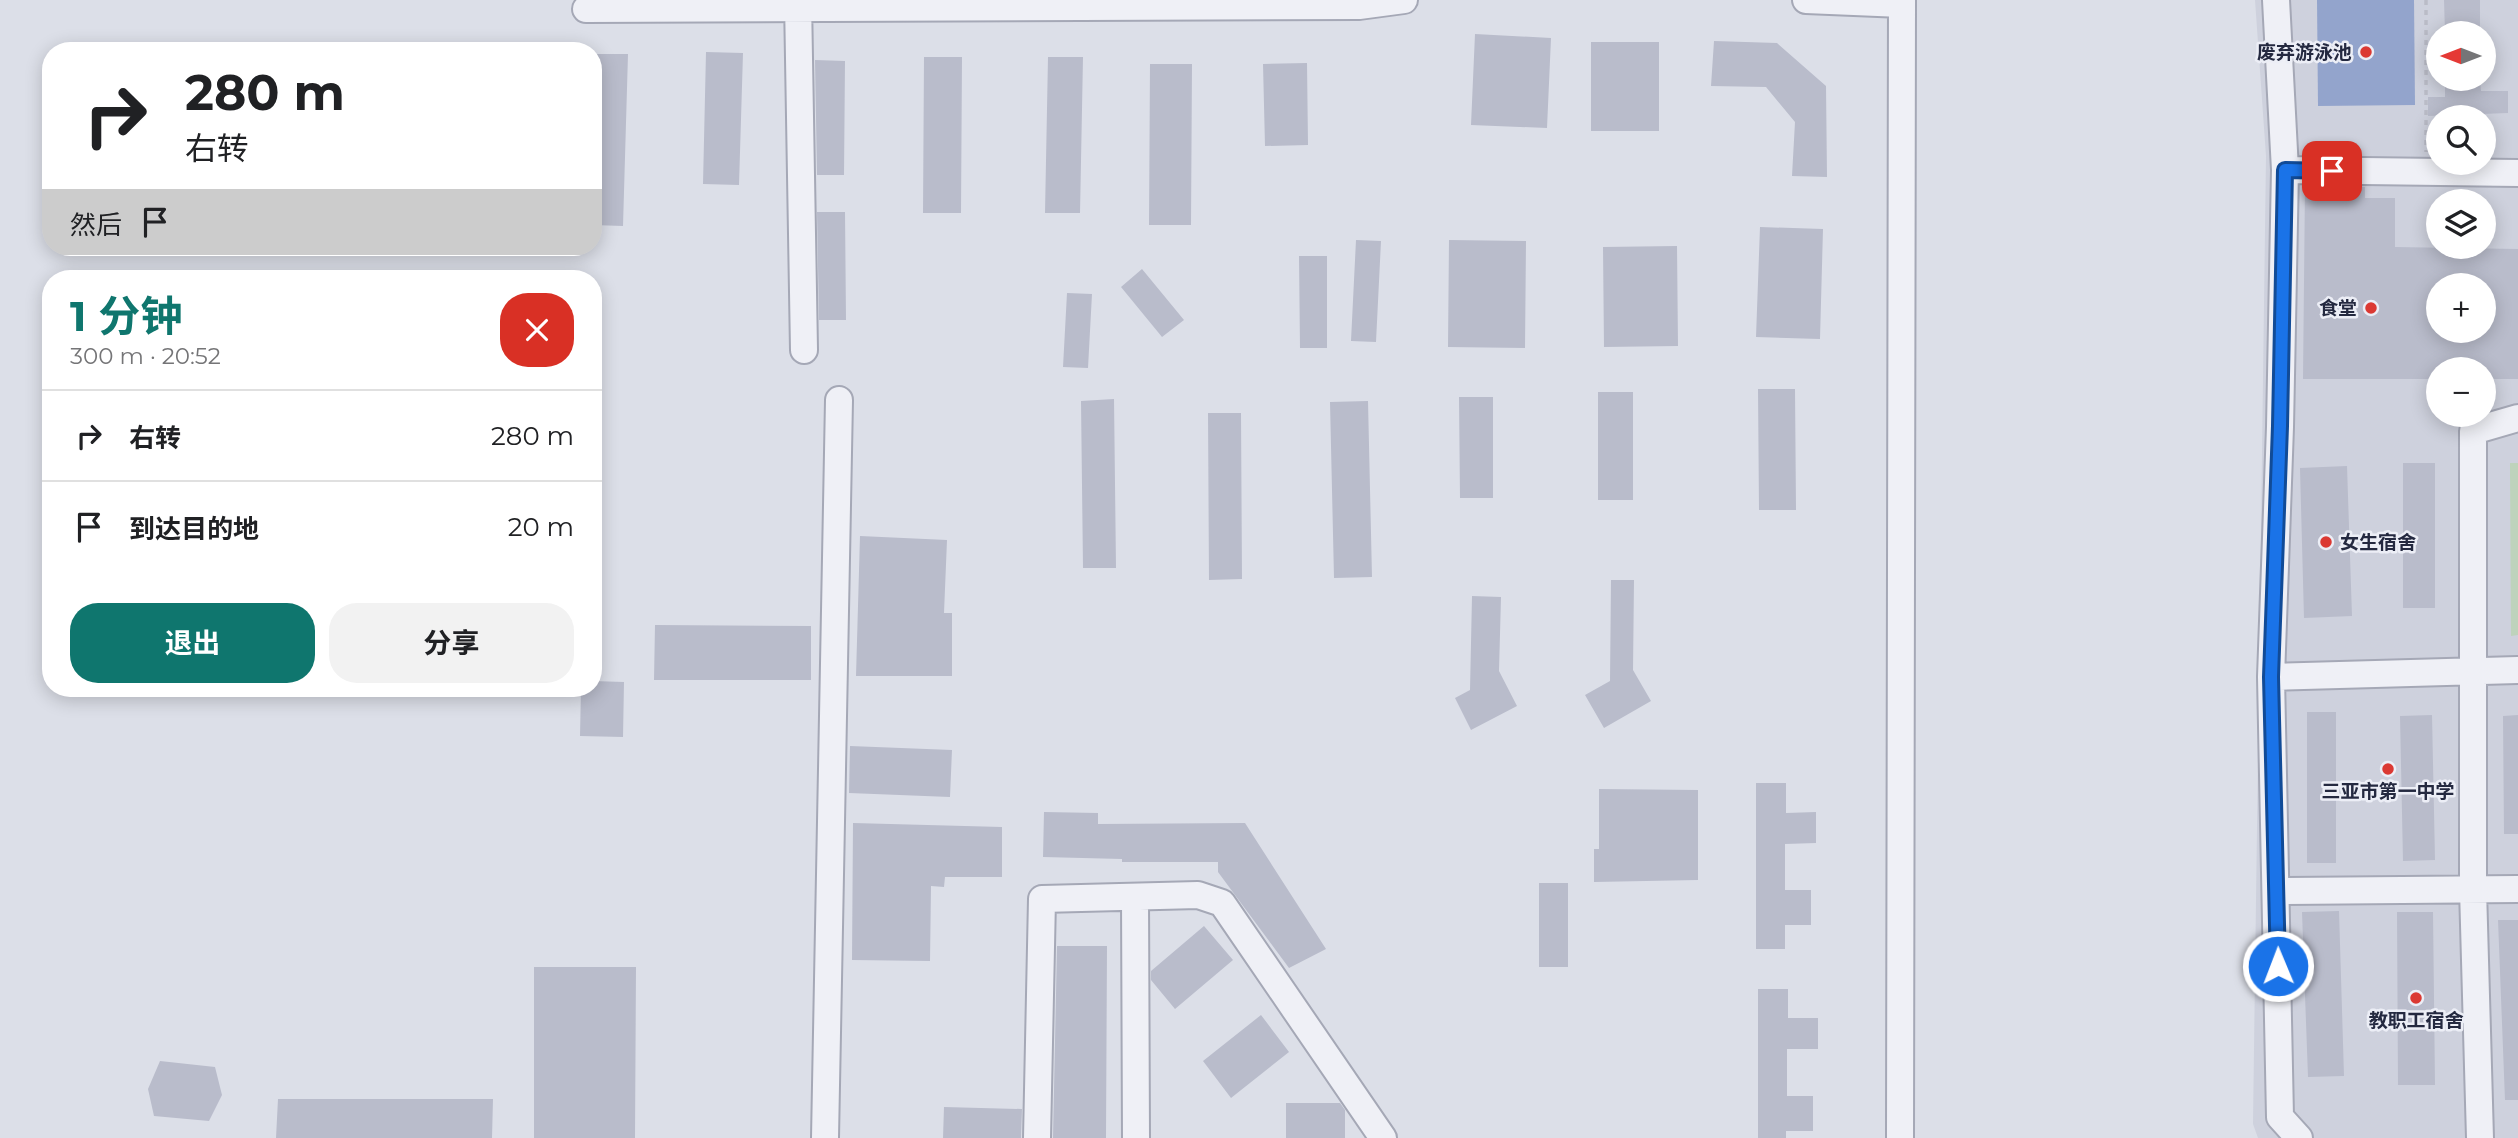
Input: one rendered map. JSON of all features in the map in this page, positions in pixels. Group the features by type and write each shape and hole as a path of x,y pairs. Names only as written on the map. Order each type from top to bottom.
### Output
{"street":[{"path":"586,9 798,4 1357,3 1404,0"},
{"path":"1806,0 1902,2 1900,1138"},
{"path":"2276,0 2285,170 2271,677 2280,1117 2299,1138"},
{"path":"798,4 804,350"},
{"path":"2285,170 2426,171"},
{"path":"2496,173 2518,173"},
{"path":"825,1138 839,400"},
{"path":"2480,1138 2473,889 2473,431 2518,418"},
{"path":"2271,677 2518,670"},
{"path":"2277,891 2518,889"},
{"path":"1037,1138 1041,899 1198,895 1222,903 1382,1138"},
{"path":"1135,897 1136,1138"}],"path":[{"path":"2426,0 2427,105"}],"shaded area":[{"name":"三亚市第一中学","path":"2255,0 2518,0 2518,1138 2258,1138 2253,1124 2266,156"}],"green space":[{"path":"2510,463 2518,463 2518,635 2511,636"}],"water":[{"name":"废弃游泳池","path":"2317,0 2414,0 2415,105 2318,106"}],"building":[{"path":"2444,0 2480,0 2480,21 2445,21"},
{"path":"1475,34 1551,38 1547,128 1471,125"},
{"path":"1714,41 1777,43 1826,86 1827,177 1792,176 1795,122 1766,87 1711,86"},
{"path":"1591,42 1659,42 1659,131 1591,131"},
{"path":"706,52 743,53 739,185 703,184"},
{"path":"602,54 628,54 623,226 602,225"},
{"path":"924,57 962,57 961,213 923,213"},
{"path":"1048,57 1083,57 1080,213 1045,213"},
{"path":"815,60 845,61 844,175 817,175"},
{"path":"1307,63 1308,145 1265,146 1263,64"},
{"path":"1150,64 1192,64 1191,225 1149,225"},
{"path":"2445,91 2508,91 2508,113 2496,113 2496,105 2428,105 2428,97 2445,97"},
{"name":"食堂","path":"2305,186 2365,187 2365,198 2395,198 2395,247 2426,248 2426,259 2496,259 2496,249 2518,249 2518,379 2496,379 2496,357 2426,357 2426,379 2303,379"},
{"path":"817,212 845,212 846,320 819,320"},
{"path":"1760,227 1823,229 1820,339 1756,337"},
{"path":"1356,240 1381,241 1376,342 1351,341"},
{"path":"1449,240 1526,241 1525,348 1448,347"},
{"path":"1677,246 1678,346 1604,347 1603,247"},
{"path":"1299,256 1327,256 1327,348 1300,348"},
{"path":"1142,269 1184,320 1162,337 1121,287"},
{"path":"1067,293 1092,294 1088,368 1063,367"},
{"path":"1758,389 1795,389 1796,510 1759,510"},
{"path":"1598,392 1633,392 1633,500 1598,500"},
{"path":"1459,397 1493,397 1493,498 1460,498"},
{"path":"1114,399 1116,568 1083,568 1081,401"},
{"path":"1368,401 1372,577 1334,578 1330,402"},
{"path":"1208,413 1241,413 1242,579 1209,580"},
{"name":"女生宿舍","path":"2403,463 2435,463 2435,608 2403,608"},
{"name":"女生宿舍","path":"2347,466 2352,616 2304,618 2300,468"},
{"path":"860,536 947,540 944,613 952,613 952,676 856,676"},
{"path":"1611,580 1634,580 1633,670 1651,701 1604,728 1585,695 1610,681"},
{"path":"1472,596 1501,597 1499,671 1517,706 1471,730 1455,698 1470,690"},
{"path":"655,625 811,626 811,680 654,680"},
{"path":"602,681 624,682 623,737 580,736 581,697 602,697"},
{"path":"2307,712 2336,712 2336,863 2307,863"},
{"path":"2432,715 2435,860 2403,861 2400,716"},
{"path":"2518,715 2518,834 2504,834 2503,716"},
{"path":"850,746 952,750 950,797 849,793"},
{"path":"1756,783 1786,783 1786,813 1816,812 1816,843 1785,844 1785,890 1811,890 1811,925 1785,925 1785,949 1756,949"},
{"path":"1599,789 1698,790 1698,880 1594,882 1594,849 1599,849"},
{"path":"1044,812 1098,813 1098,824 1245,823 1326,949 1289,968 1218,872 1218,862 1122,862 1122,859 1043,857"},
{"path":"853,823 1002,827 1002,877 945,877 944,887 931,886 930,961 852,960"},
{"path":"1539,883 1568,883 1568,967 1539,967"},
{"name":"教职工宿舍","path":"2339,911 2344,1076 2308,1077 2302,912"},
{"name":"教职工宿舍","path":"2397,912 2433,912 2435,1085 2398,1085"},
{"path":"2498,920 2518,920 2518,1100 2505,1100"},
{"path":"1204,926 1233,960 1175,1009 1151,980 1151,971"},
{"path":"1057,946 1107,946 1106,1138 1053,1138"},
{"path":"534,967 636,967 635,1138 534,1138"},
{"path":"1758,989 1788,989 1788,1018 1818,1018 1818,1049 1787,1049 1787,1096 1813,1096 1813,1131 1786,1131 1786,1138 1758,1138"},
{"path":"1261,1015 1289,1052 1231,1098 1203,1061"},
{"path":"160,1061 215,1067 222,1095 209,1121 154,1116 148,1089"},
{"path":"278,1099 493,1099 492,1138 276,1138"},
{"path":"1286,1103 1340,1103 1345,1110 1345,1138 1286,1138"},
{"path":"944,1107 1022,1109 1021,1138 943,1138"}],"place":[{"name":"废弃游泳池","path":"2366,52"},
{"name":"食堂","path":"2371,308"},
{"name":"女生宿舍","path":"2326,542"},
{"name":"三亚市第一中学","path":"2388,769"},
{"name":"教职工宿舍","path":"2416,998"}],"route":[{"path":"2278,966 2271,677 2285,170 2332,171"}]}
